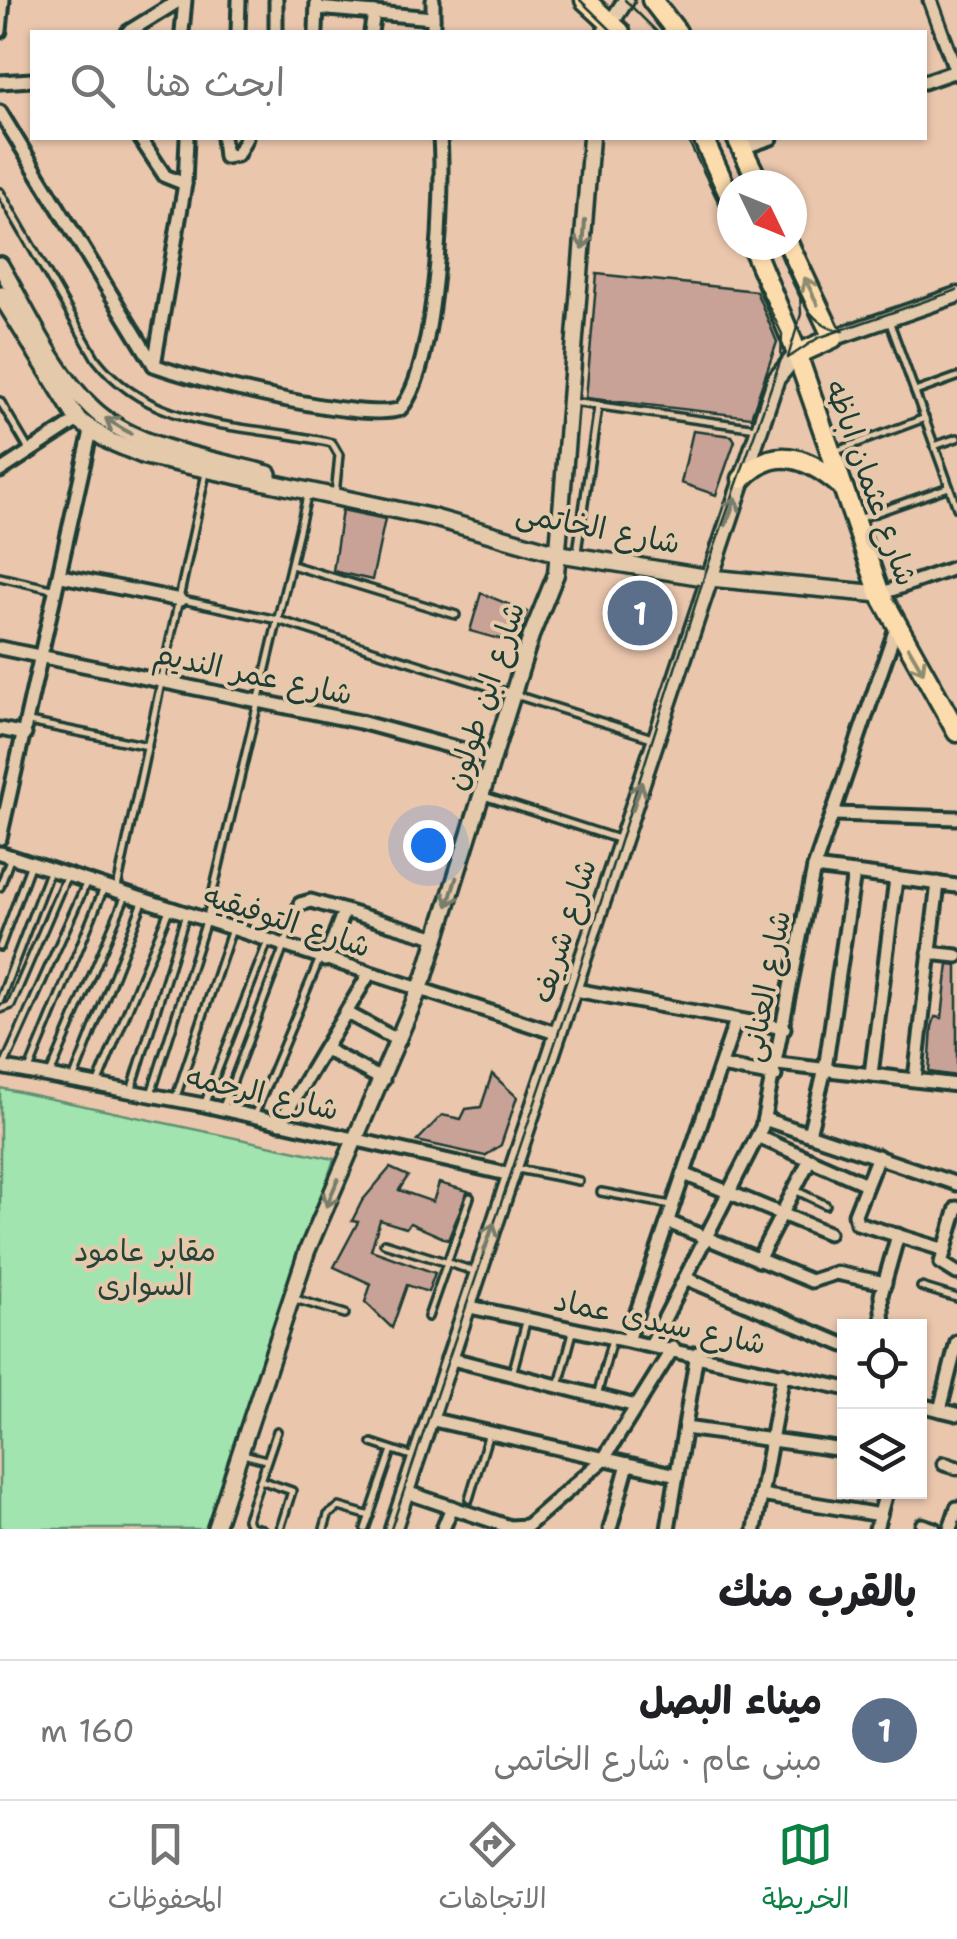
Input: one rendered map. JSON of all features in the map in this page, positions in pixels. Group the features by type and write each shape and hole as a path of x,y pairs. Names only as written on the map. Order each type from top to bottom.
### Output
{"main road":[{"path":"584,0 611,29"},
{"path":"652,0 674,30"},
{"path":"704,140 718,170"},
{"path":"740,143 753,170"},
{"name":"شارع عثمان اباظه","path":"758,260 796,355 880,594 957,732"},
{"name":"شارع عثمان اباظه","path":"796,260 833,338"},
{"name":"شارع الخاتمى","path":"0,266 70,382 106,419 155,443 297,482 309,489"},
{"path":"0,294 84,425"},
{"path":"796,355 833,338"},
{"name":"شارع شريف","path":"393,1529 575,990 707,577 776,379 796,355"},
{"name":"شارع الخاتمى","path":"84,425 145,456 309,489 569,555 707,577 880,594"},
{"path":"742,480 757,465 784,456 812,464 839,484"}],"street":[{"path":"0,31 3,0"},
{"path":"133,30 183,0"},
{"path":"182,30 183,0"},
{"path":"238,30 240,0"},
{"path":"276,0 276,30"},
{"path":"433,0 433,30"},
{"path":"611,29 626,0"},
{"path":"927,81 956,72 930,0"},
{"path":"316,30 317,4 433,18"},
{"path":"371,30 374,13"},
{"path":"0,82 30,80"},
{"path":"0,112 154,366 320,405 381,414 400,409 416,381 437,262 440,140"},
{"path":"141,140 165,176 185,184"},
{"path":"154,366 185,184 187,140"},
{"path":"223,140 226,157 237,155 245,140"},
{"name":"شارع ابن طولون","path":"215,1529 291,1298 420,990 514,692 569,555 572,402 590,140"},
{"path":"833,338 957,295"},
{"path":"0,471 84,425"},
{"path":"0,838 62,576 84,425"},
{"path":"880,594 957,567"},
{"path":"62,576 180,600"},
{"name":"شارع العنانى","path":"652,1343 759,1136 776,1070 814,868 896,625"},
{"name":"شارع عمر النديم","path":"0,648 259,701 493,758"},
{"path":"0,729 26,728"},
{"path":"835,814 957,818"},
{"name":"شارع التوفيقيه","path":"6,855 559,1034"},
{"path":"814,868 957,886"},
{"path":"809,1134 824,1069 854,873"},
{"path":"871,1074 896,879"},
{"path":"914,1079 938,884"},
{"path":"300,904 310,901 438,938"},
{"path":"323,959 344,911"},
{"path":"930,952 957,956"},
{"path":"280,1123 370,974"},
{"path":"575,990 784,1028"},
{"path":"346,1013 399,1041"},
{"path":"628,1338 736,1020"},
{"path":"325,1049 382,1080"},
{"path":"721,1066 824,1069 957,1086"},
{"name":"شارع الرحمه","path":"1,1067 152,1094 512,1172"},
{"path":"764,1119 957,1184"},
{"path":"759,1136 866,1184"},
{"path":"878,1156 855,1214 857,1223 944,1250"},
{"path":"758,1260 810,1159"},
{"path":"684,1174 780,1217 828,1233"},
{"path":"957,1208 944,1250 943,1268 957,1273"},
{"path":"668,1222 811,1281 836,1273 885,1282"},
{"path":"883,1319 880,1301 898,1235"},
{"path":"686,1278 837,1343"},
{"name":"شارع سيدى عماد","path":"466,1306 652,1343 837,1386"},
{"path":"940,1410 957,1342"},
{"path":"406,1492 452,1506 484,1524 519,1529 552,1507 603,1460 673,1348"},
{"path":"668,1529 697,1353"},
{"path":"448,1358 636,1406"},
{"path":"754,1529 783,1374"},
{"path":"927,1406 957,1414"},
{"path":"428,1419 677,1475"},
{"path":"684,1428 837,1449"},
{"path":"610,1529 628,1464"},
{"path":"761,1495 880,1515"},
{"path":"876,1529 884,1499"},
{"path":"444,1529 452,1506"},
{"path":"953,1526 957,1508"}],"lane":[{"path":"0,192 84,339 114,382 144,403 184,417 332,443 339,455 335,496"},
{"path":"888,319 957,508"},
{"path":"915,392 957,376"},
{"path":"0,401 30,453"},
{"path":"572,402 760,428"},
{"path":"569,555 598,407"},
{"path":"829,454 924,418"},
{"path":"934,446 957,438"},
{"path":"49,1077 115,892 206,470"},
{"path":"853,521 949,487"},
{"path":"152,1094 206,921 309,489"},
{"path":"292,565 456,615"},
{"path":"0,577 58,590"},
{"path":"180,600 278,620 655,739"},
{"path":"26,728 148,746"},
{"path":"481,795 622,840"},
{"path":"0,886 6,855"},
{"path":"0,947 32,863"},
{"path":"0,1000 50,869"},
{"path":"0,1009 11,1005 67,875"},
{"path":"1,1067 87,882"},
{"path":"28,1073 115,892"},
{"path":"72,1082 143,902"},
{"path":"223,1109 300,904"},
{"path":"97,1085 170,910"},
{"path":"131,1090 186,914"},
{"path":"175,1099 232,929"},
{"path":"204,1105 268,941"},
{"path":"254,1116 323,959"},
{"path":"512,1172 579,1181"},
{"path":"794,1189 826,1205"},
{"path":"601,1192 674,1205"},
{"path":"428,1317 470,1197"},
{"path":"384,1244 477,1272"},
{"path":"921,1288 957,1298"},
{"path":"291,1298 345,1314"},
{"path":"512,1374 527,1319"},
{"path":"559,1386 574,1330"},
{"path":"597,1396 612,1336"},
{"path":"262,1529 250,1526 247,1519 277,1430"},
{"path":"469,1499 489,1433"},
{"path":"372,1443 416,1458"},
{"path":"365,1529 392,1450"},
{"path":"240,1453 267,1460"},
{"path":"260,1480 292,1491 280,1529"},
{"path":"324,1529 328,1515 339,1508 370,1516"}],"green space":[{"name":"مقابر عامود السوارى","path":"0,1088 334,1159 212,1529 0,1529"}],"building":[{"path":"597,274 756,291 777,342 751,417 586,398"},
{"path":"693,431 732,436 735,441 716,495 681,483"},
{"path":"342,510 385,519 372,580 333,571"},
{"path":"616,588 672,601 664,637 607,625"},
{"path":"481,593 527,612 517,644 470,631"},
{"path":"948,964 957,965 957,1076 929,1072 932,1027 935,1017 942,1018"},
{"path":"492,1074 517,1097 501,1145 485,1156 417,1141 442,1115 461,1119 466,1109 481,1107"},
{"path":"390,1168 408,1176 399,1190 433,1202 439,1183 468,1191 448,1240 410,1223 406,1228 380,1220 371,1250 435,1273 428,1292 407,1285 392,1328 365,1302 371,1284 334,1267 358,1222 352,1221 362,1201"}],"tram line":[{"path":"580,0 611,30"},
{"path":"625,0 655,30"},
{"path":"688,140 717,199"},
{"path":"725,140 740,170"},
{"path":"391,1529 573,990 704,577 781,359 782,334 746,260"},
{"path":"783,260 809,311 818,321 843,331"},
{"path":"788,358 818,338 957,290"},
{"path":"788,357 801,314 800,294"}],"place":[{"name":"ميناء البصل","path":"640,613"}]}
